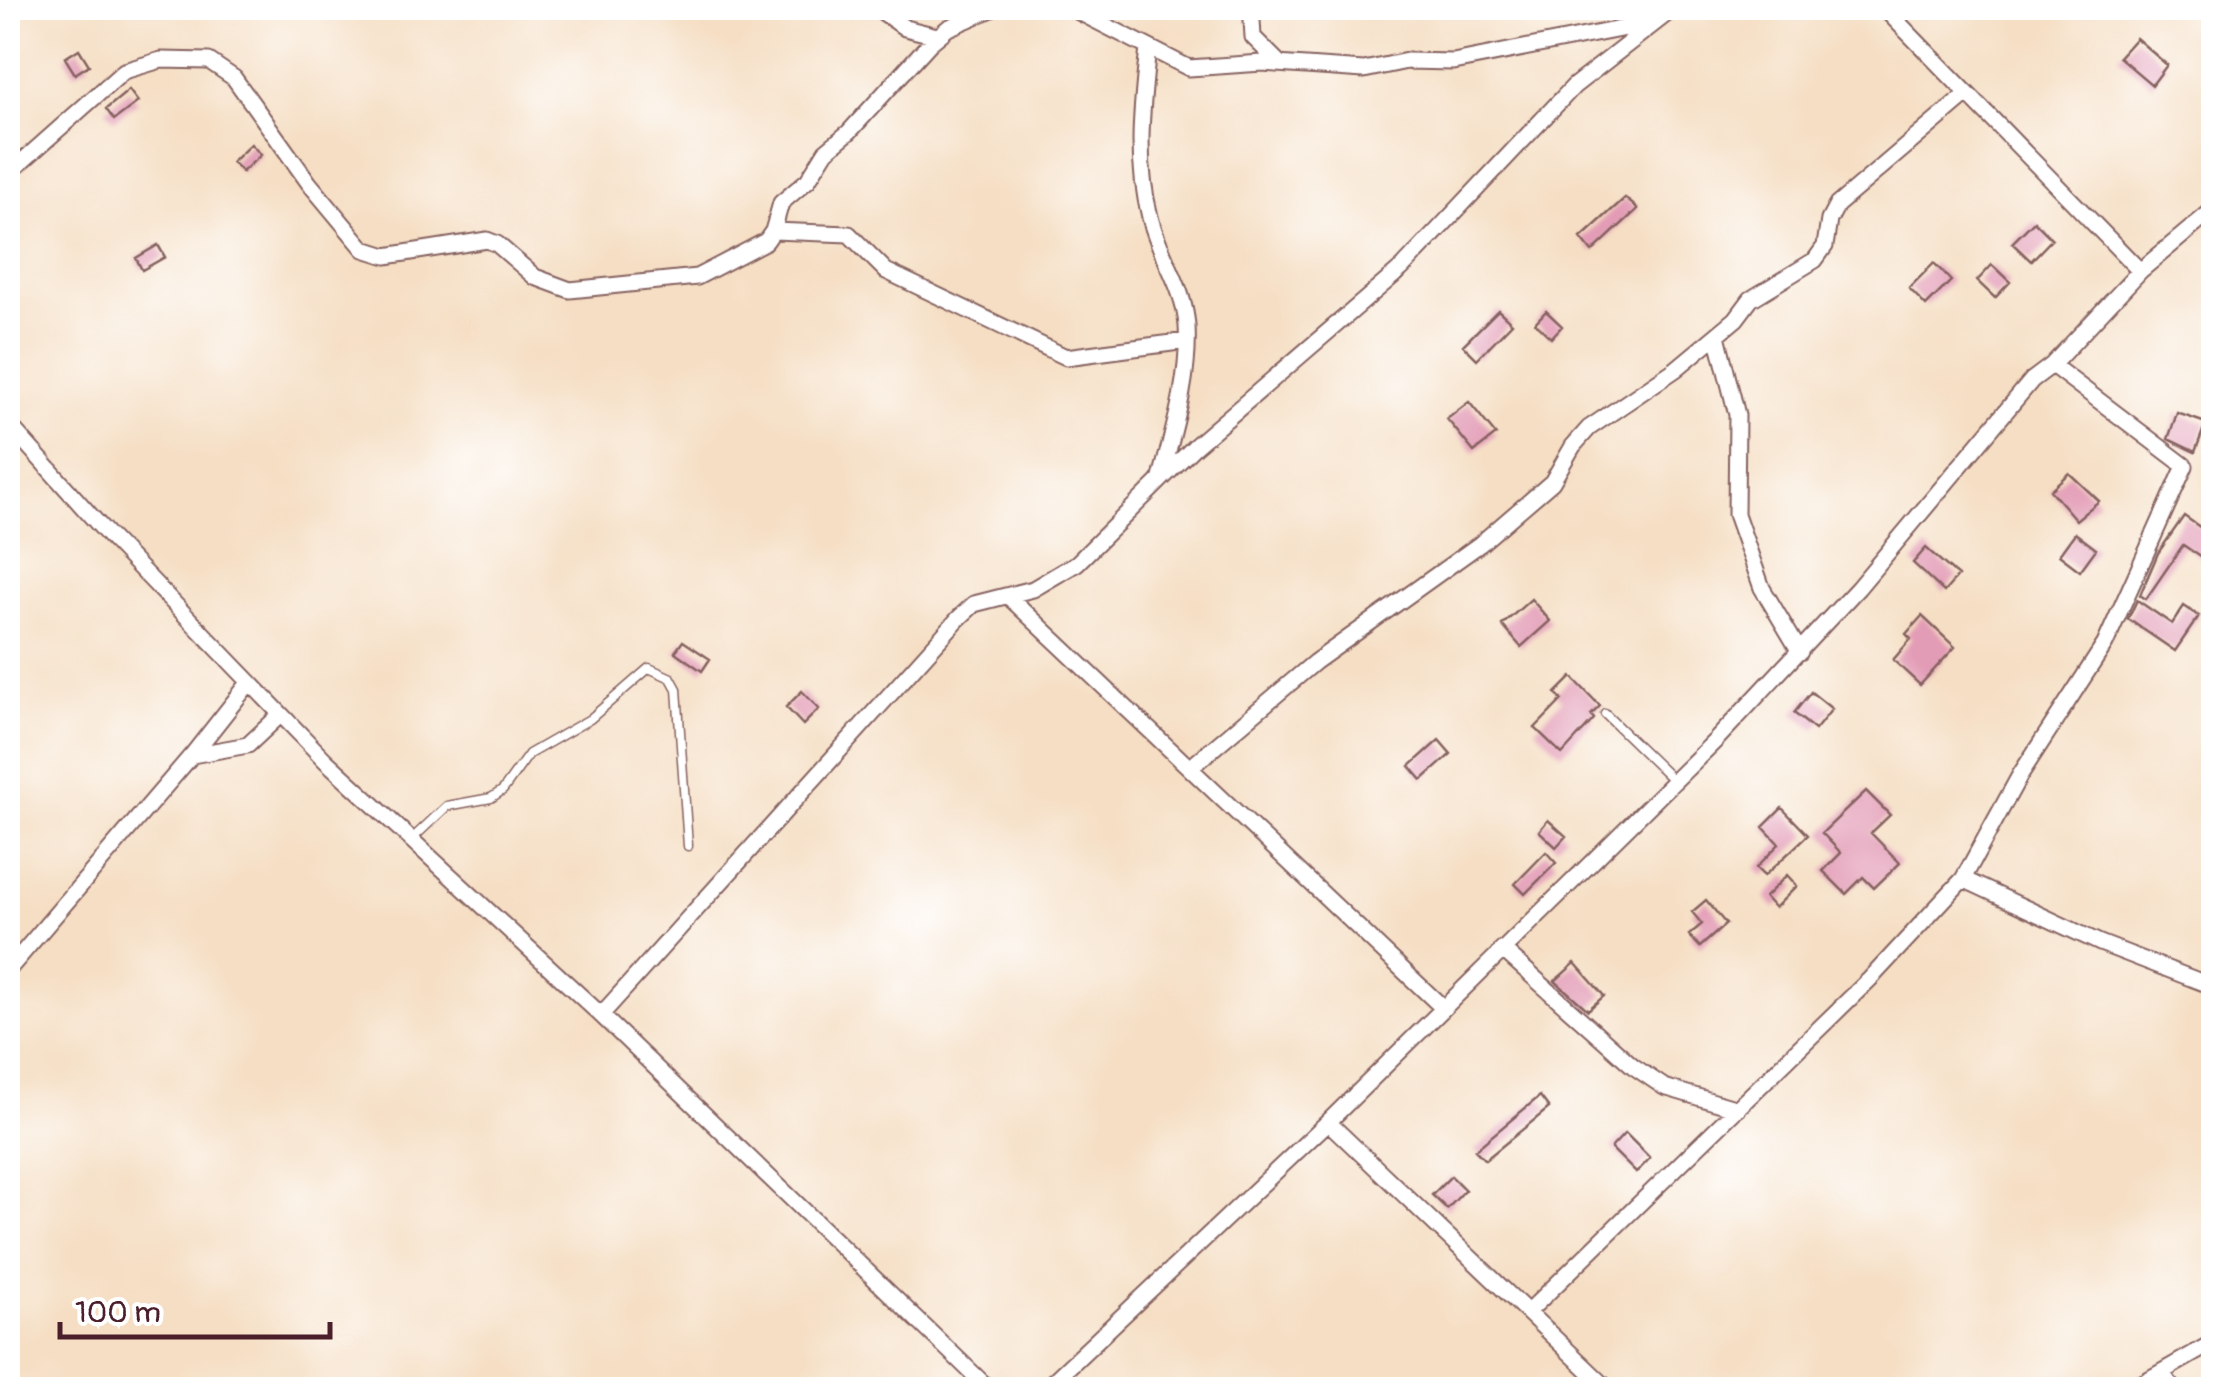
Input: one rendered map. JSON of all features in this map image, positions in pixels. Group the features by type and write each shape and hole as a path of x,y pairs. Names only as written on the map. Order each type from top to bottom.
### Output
{"street":[{"path":"876,8 905,28 938,36"},
{"path":"8,174 124,72 162,60 209,61 234,78 309,183 364,249 372,253 386,256 487,240 535,276 570,290 697,277 766,241 774,231 780,203 808,180 826,150 848,132 938,36 994,8"},
{"path":"1071,8 1189,68 1280,64 1346,70 1407,61 1453,62 1651,24"},
{"path":"601,1014 958,619 974,604 1033,588 1077,562 1160,482 1402,268 1574,86 1674,8"},
{"path":"1884,8 2140,271"},
{"path":"1252,20 1253,37 1280,64"},
{"path":"1148,48 1139,147 1150,219 1178,281 1187,341 1178,416 1160,482"},
{"path":"1190,767 1314,662 1480,544 1552,482 1573,446 1589,428 1717,335 1751,299 1815,260 1825,246 1829,220 1837,204 1966,95"},
{"path":"1044,1390 1328,1122 1674,781 1800,652 2032,380 2052,365 2140,271 2214,209"},
{"path":"774,231 849,234 886,271 1066,357 1187,341"},
{"path":"1717,335 1736,415 1736,514 1762,588 1800,652"},
{"path":"1528,1312 1738,1110 1963,879 2020,775 2105,644 2185,472 2178,458 2052,365"},
{"path":"8,423 280,715 601,1014 990,1390"},
{"path":"1008,596 1442,1007"},
{"path":"8,970 192,755 248,682"},
{"path":"192,755 248,745 280,715"},
{"path":"1963,879 2084,936 2214,987"},
{"path":"1502,950 1633,1066 1664,1087 1738,1110"},
{"path":"1328,1122 1609,1390"},
{"path":"2130,1390 2214,1342"},
{"path":"2160,1373 2175,1390"}],"lane":[{"path":"411,840 446,806 491,798 502,790 529,754 590,719 649,668 671,678 677,689 688,846"},
{"path":"1605,714 1674,781"}],"building":[{"path":"2136,38 2167,65 2152,85 2119,57"},
{"path":"79,49 89,65 75,74 65,58"},
{"path":"129,90 138,102 114,120 106,109"},
{"path":"251,144 261,155 242,172 232,162"},
{"path":"1625,198 1638,209 1592,252 1581,238"},
{"path":"2034,221 2052,239 2031,261 2012,243"},
{"path":"158,245 165,257 142,270 136,258"},
{"path":"1934,263 1951,281 1926,306 1909,288"},
{"path":"1992,265 2010,282 1995,298 1977,281"},
{"path":"1498,310 1512,323 1477,359 1463,345"},
{"path":"1546,311 1562,326 1551,338 1535,323"},
{"path":"1469,402 1496,435 1474,452 1447,419"},
{"path":"2177,413 2206,423 2195,452 2168,439"},
{"path":"2069,473 2099,501 2076,520 2050,490"},
{"path":"2184,516 2214,537 2214,566 2183,545 2146,599 2140,595 2158,553"},
{"path":"2075,533 2096,549 2080,571 2059,555"},
{"path":"1926,548 1958,576 1944,592 1913,563"},
{"path":"1531,599 1550,621 1521,647 1502,625"},
{"path":"2137,600 2172,624 2184,606 2199,616 2175,651 2128,619"},
{"path":"1922,616 1955,647 1920,685 1893,660 1911,639 1906,634"},
{"path":"683,641 710,659 702,671 675,652"},
{"path":"1572,677 1600,706 1591,715 1594,719 1562,754 1535,728 1562,700 1556,693"},
{"path":"802,691 819,709 803,725 786,707"},
{"path":"1811,692 1832,709 1815,730 1794,713"},
{"path":"1439,740 1451,754 1422,780 1410,766"},
{"path":"1866,791 1890,815 1871,833 1900,863 1874,888 1863,877 1846,894 1823,871 1841,853 1822,833"},
{"path":"1782,808 1808,835 1764,876 1756,868 1779,844 1763,827"},
{"path":"1548,820 1566,836 1556,847 1539,831"},
{"path":"1546,852 1556,863 1525,894 1515,884"},
{"path":"1787,875 1797,886 1775,908 1765,897"},
{"path":"1706,900 1726,924 1700,947 1689,935 1702,924 1692,912"},
{"path":"1575,963 1604,996 1588,1010 1555,981"},
{"path":"1540,1096 1549,1108 1485,1160 1475,1150"},
{"path":"1625,1133 1650,1158 1636,1173 1611,1148"},
{"path":"1451,1176 1465,1190 1447,1209 1432,1195"}]}
